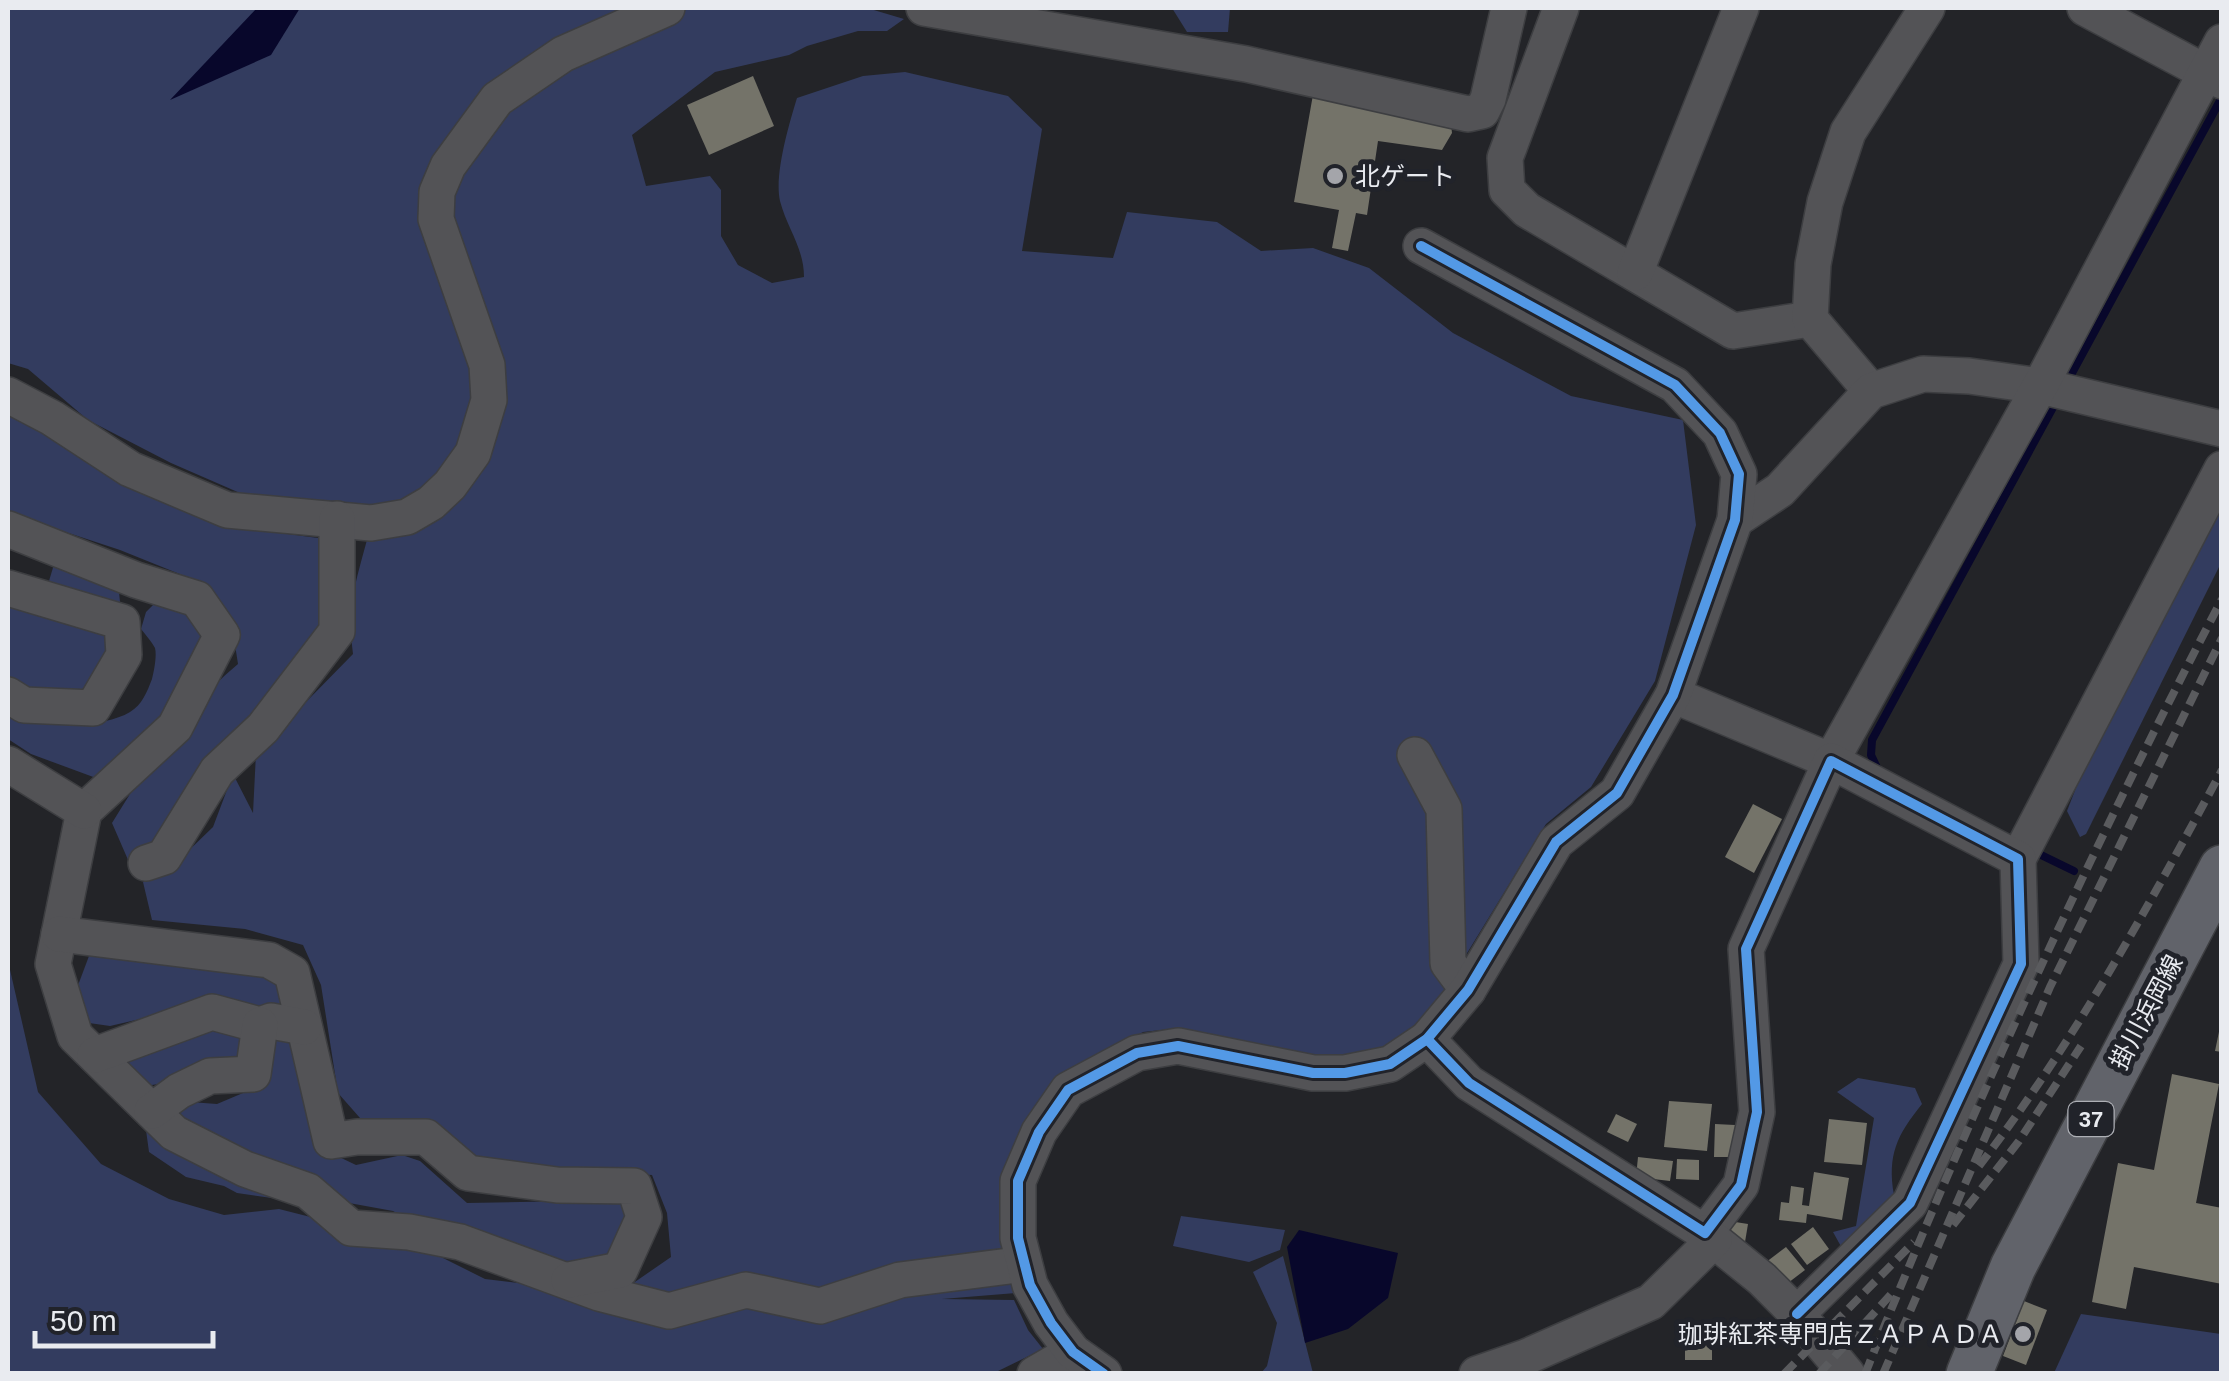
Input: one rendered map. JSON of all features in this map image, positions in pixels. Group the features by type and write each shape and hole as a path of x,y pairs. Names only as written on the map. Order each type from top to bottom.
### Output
{"main road":[{"name":"掛川浜岡線","path":"1969,1374 2013,1267 2222,868"}],"street":[{"path":"8,394 130,469 227,510 371,523 407,517 432,502 464,465 481,433 489,400 487,365 436,219 437,192 448,166 497,99 562,54 667,8"},
{"path":"924,8 1246,64 1468,114 1482,111 1488,98 1509,8"},
{"path":"1561,8 1505,158 1507,190 1526,210 1733,332 1810,320"},
{"path":"1635,274 1742,8"},
{"path":"1871,391 1810,320 1813,264 1825,202 1848,132 1927,8"},
{"path":"1477,1374 1526,1357 1651,1302 1709,1237 1741,1185 1757,1112 1746,949 1831,761 2216,65 2085,8"},
{"path":"1104,1374 1073,1352 1051,1323 1030,1286 1018,1238 1018,1181 1038,1132 1068,1090 1137,1054 1178,1046 1313,1073 1346,1073 1390,1064 1427,1039 1468,990 1556,842 1617,793 1673,695 1735,520 1739,474 1720,433 1674,385 1421,246"},
{"path":"1735,520 1780,490 1871,391 1922,374 2040,386 2222,429"},
{"path":"1798,1314 1910,1203 2021,964 2018,859 2222,469"},
{"path":"146,863 164,856 217,771 263,728 338,630 336,519"},
{"path":"8,528 136,580 197,599 222,635 176,726 84,812 53,964 76,1036 174,1133 245,1169 301,1188 351,1228 410,1232 460,1242 600,1293 669,1311 746,1290 820,1306 900,1280 1024,1264"},
{"path":"8,588 122,622 124,655 93,708 24,705 8,695"},
{"path":"1673,695 1831,761 2018,859"},
{"path":"1415,755 1444,809 1448,963 1468,990"},
{"path":"8,764 84,812"},
{"path":"59,934 270,960 292,972 332,1141"},
{"path":"95,1056 212,1012 260,1026 271,1021 304,1027"},
{"path":"152,1111 179,1091 210,1076 253,1074 260,1026"},
{"path":"1427,1039 1470,1083 1709,1237 1762,1279 1798,1314 1847,1374"},
{"path":"301,1188 332,1141 356,1136 426,1138 468,1173 558,1185 634,1186 644,1217 620,1270 568,1281"},
{"path":"1034,1374 1073,1352"}],"shaded area":[{"path":"8,8 867,8 904,19 887,31 858,31 789,55 715,72 632,135 646,186 710,176 721,190 721,236 738,265 772,283 804,277 779,190 783,150 797,98 863,76 905,72 1008,96 1042,129 1022,251 1113,258 1127,212 1217,222 1261,251 1313,248 1369,268 1453,333 1571,396 1683,420 1696,525 1655,681 1591,787 1546,824 1420,1030 1390,1052 1343,1064 1180,1028 1143,1032 1062,1076 1028,1120 1016,1293 942,1299 1014,1300 1028,1330 1043,1349 994,1373 12,1373 8,1371 8,961 38,1092 101,1164 169,1199 224,1215 279,1209 413,1243 485,1279 616,1295 671,1257 667,1213 652,1175 553,1170 508,1174 450,1150 382,1143 338,1093 321,985 303,945 245,929 152,920 143,882 181,858 213,827 233,774 253,813 256,753 353,654 352,602 371,524 295,517 171,463 88,420 28,369 8,363"},
{"path":"257,8 300,8 271,55 170,100"},
{"path":"1172,8 1230,8 1228,32 1187,32"},
{"path":"8,395 242,528 318,538 328,574 323,627 132,869 112,823 168,738 238,664 231,619 192,579 8,513"},
{"path":"2221,496 2221,563 2086,834 2080,837 2067,811 2100,726"},
{"path":"55,561 119,592 120,602 111,606 49,581"},
{"path":"8,597 102,626 124,655 120,683 65,700 8,682"},
{"path":"155,603 200,619 210,629 183,690 146,737 96,778 31,754 8,739 8,709 35,720 86,724 117,718 134,709 154,672 155,648 141,629 146,612"},
{"path":"123,953 282,972 287,1007 175,1011 110,1026 82,1022 77,988 89,956"},
{"path":"271,1021 303,1039 315,1108 314,1145 356,1165 402,1155 420,1161 467,1203 621,1200 635,1207 628,1249 574,1266 434,1235 393,1211 237,1193 186,1177 149,1152 146,1130 154,1110 177,1101 217,1104 243,1093 260,1062"},
{"path":"231,1025 242,1039 243,1055 210,1076 126,1089 109,1072 130,1051"},
{"path":"1858,1078 1915,1088 1922,1104 1896,1146 1892,1168 1894,1195 1843,1250 1833,1232 1856,1226 1874,1118 1837,1092"},
{"path":"1181,1216 1285,1230 1280,1250 1249,1262 1173,1246"},
{"path":"1299,1230 1398,1253 1388,1298 1348,1329 1305,1343 1287,1247"},
{"path":"1283,1256 1313,1373 1261,1373 1267,1366 1277,1323 1253,1272"},
{"path":"2081,1314 2221,1334 2221,1373 2054,1373"}],"building":[{"path":"753,76 774,126 709,155 687,105"},
{"name":"北ゲート","path":"1314,89 1451,124 1452,133 1442,150 1378,141 1367,215 1356,213 1348,251 1332,248 1339,210 1294,202"},
{"path":"1753,804 1782,819 1754,873 1725,857"},
{"path":"2222,1027 2222,1052 2215,1051"},
{"path":"2172,1074 2219,1084 2196,1203 2222,1208 2222,1284 2134,1267 2126,1309 2092,1302 2118,1163 2154,1170"},
{"path":"1669,1101 1712,1104 1707,1151 1664,1147"},
{"path":"1616,1114 1637,1124 1628,1142 1607,1132"},
{"path":"1829,1119 1867,1123 1862,1165 1824,1162"},
{"path":"1715,1124 1735,1125 1734,1157 1714,1157"},
{"path":"1638,1157 1673,1161 1670,1181 1636,1177"},
{"path":"1677,1159 1699,1160 1699,1180 1676,1179"},
{"path":"1814,1172 1849,1178 1842,1220 1807,1214 1806,1223 1779,1220 1781,1202 1789,1203 1791,1186 1804,1188 1802,1205 1809,1206"},
{"path":"1729,1221 1748,1224 1745,1242 1726,1239"},
{"path":"1813,1227 1829,1249 1807,1265 1791,1244"},
{"path":"1786,1247 1805,1270 1784,1286 1765,1263"},
{"path":"2024,1301 2047,1310 2026,1365 2003,1356"},
{"path":"1685,1322 1712,1323 1712,1360 1685,1360"}],"waterway":[{"path":"2066,384 2222,97"},
{"path":"1879,772 1871,755 1872,740 2057,400"},
{"path":"2033,851 2074,871"}],"railway":[{"path":"1865,1374 2034,982 2125,789 2222,599"},
{"path":"1883,1374 2050,987 2222,638"},
{"path":"1979,1166 2078,1023 2222,770"},
{"path":"1953,1225 2019,1141 2081,1046"},
{"path":"1784,1374 1914,1242"},
{"path":"1819,1374 1893,1292"}],"cycle path":[{"path":"1104,1374 1073,1352 1051,1323 1030,1285 1018,1238 1018,1181 1039,1132 1068,1090 1137,1053 1178,1046 1313,1073 1345,1073 1390,1064 1427,1039 1468,990 1556,842 1617,793 1673,695 1735,520 1739,474 1720,433 1675,385 1421,246"},
{"path":"1427,1039 1469,1083 1705,1233 1741,1185 1757,1112 1746,949 1831,761 2018,859 2021,964 1910,1203 1797,1314"}],"place":[{"name":"北ゲート","path":"1335,176"},
{"name":"珈琲紅茶専門店ＺＡＰＡＤＡ","path":"2023,1334"}]}
